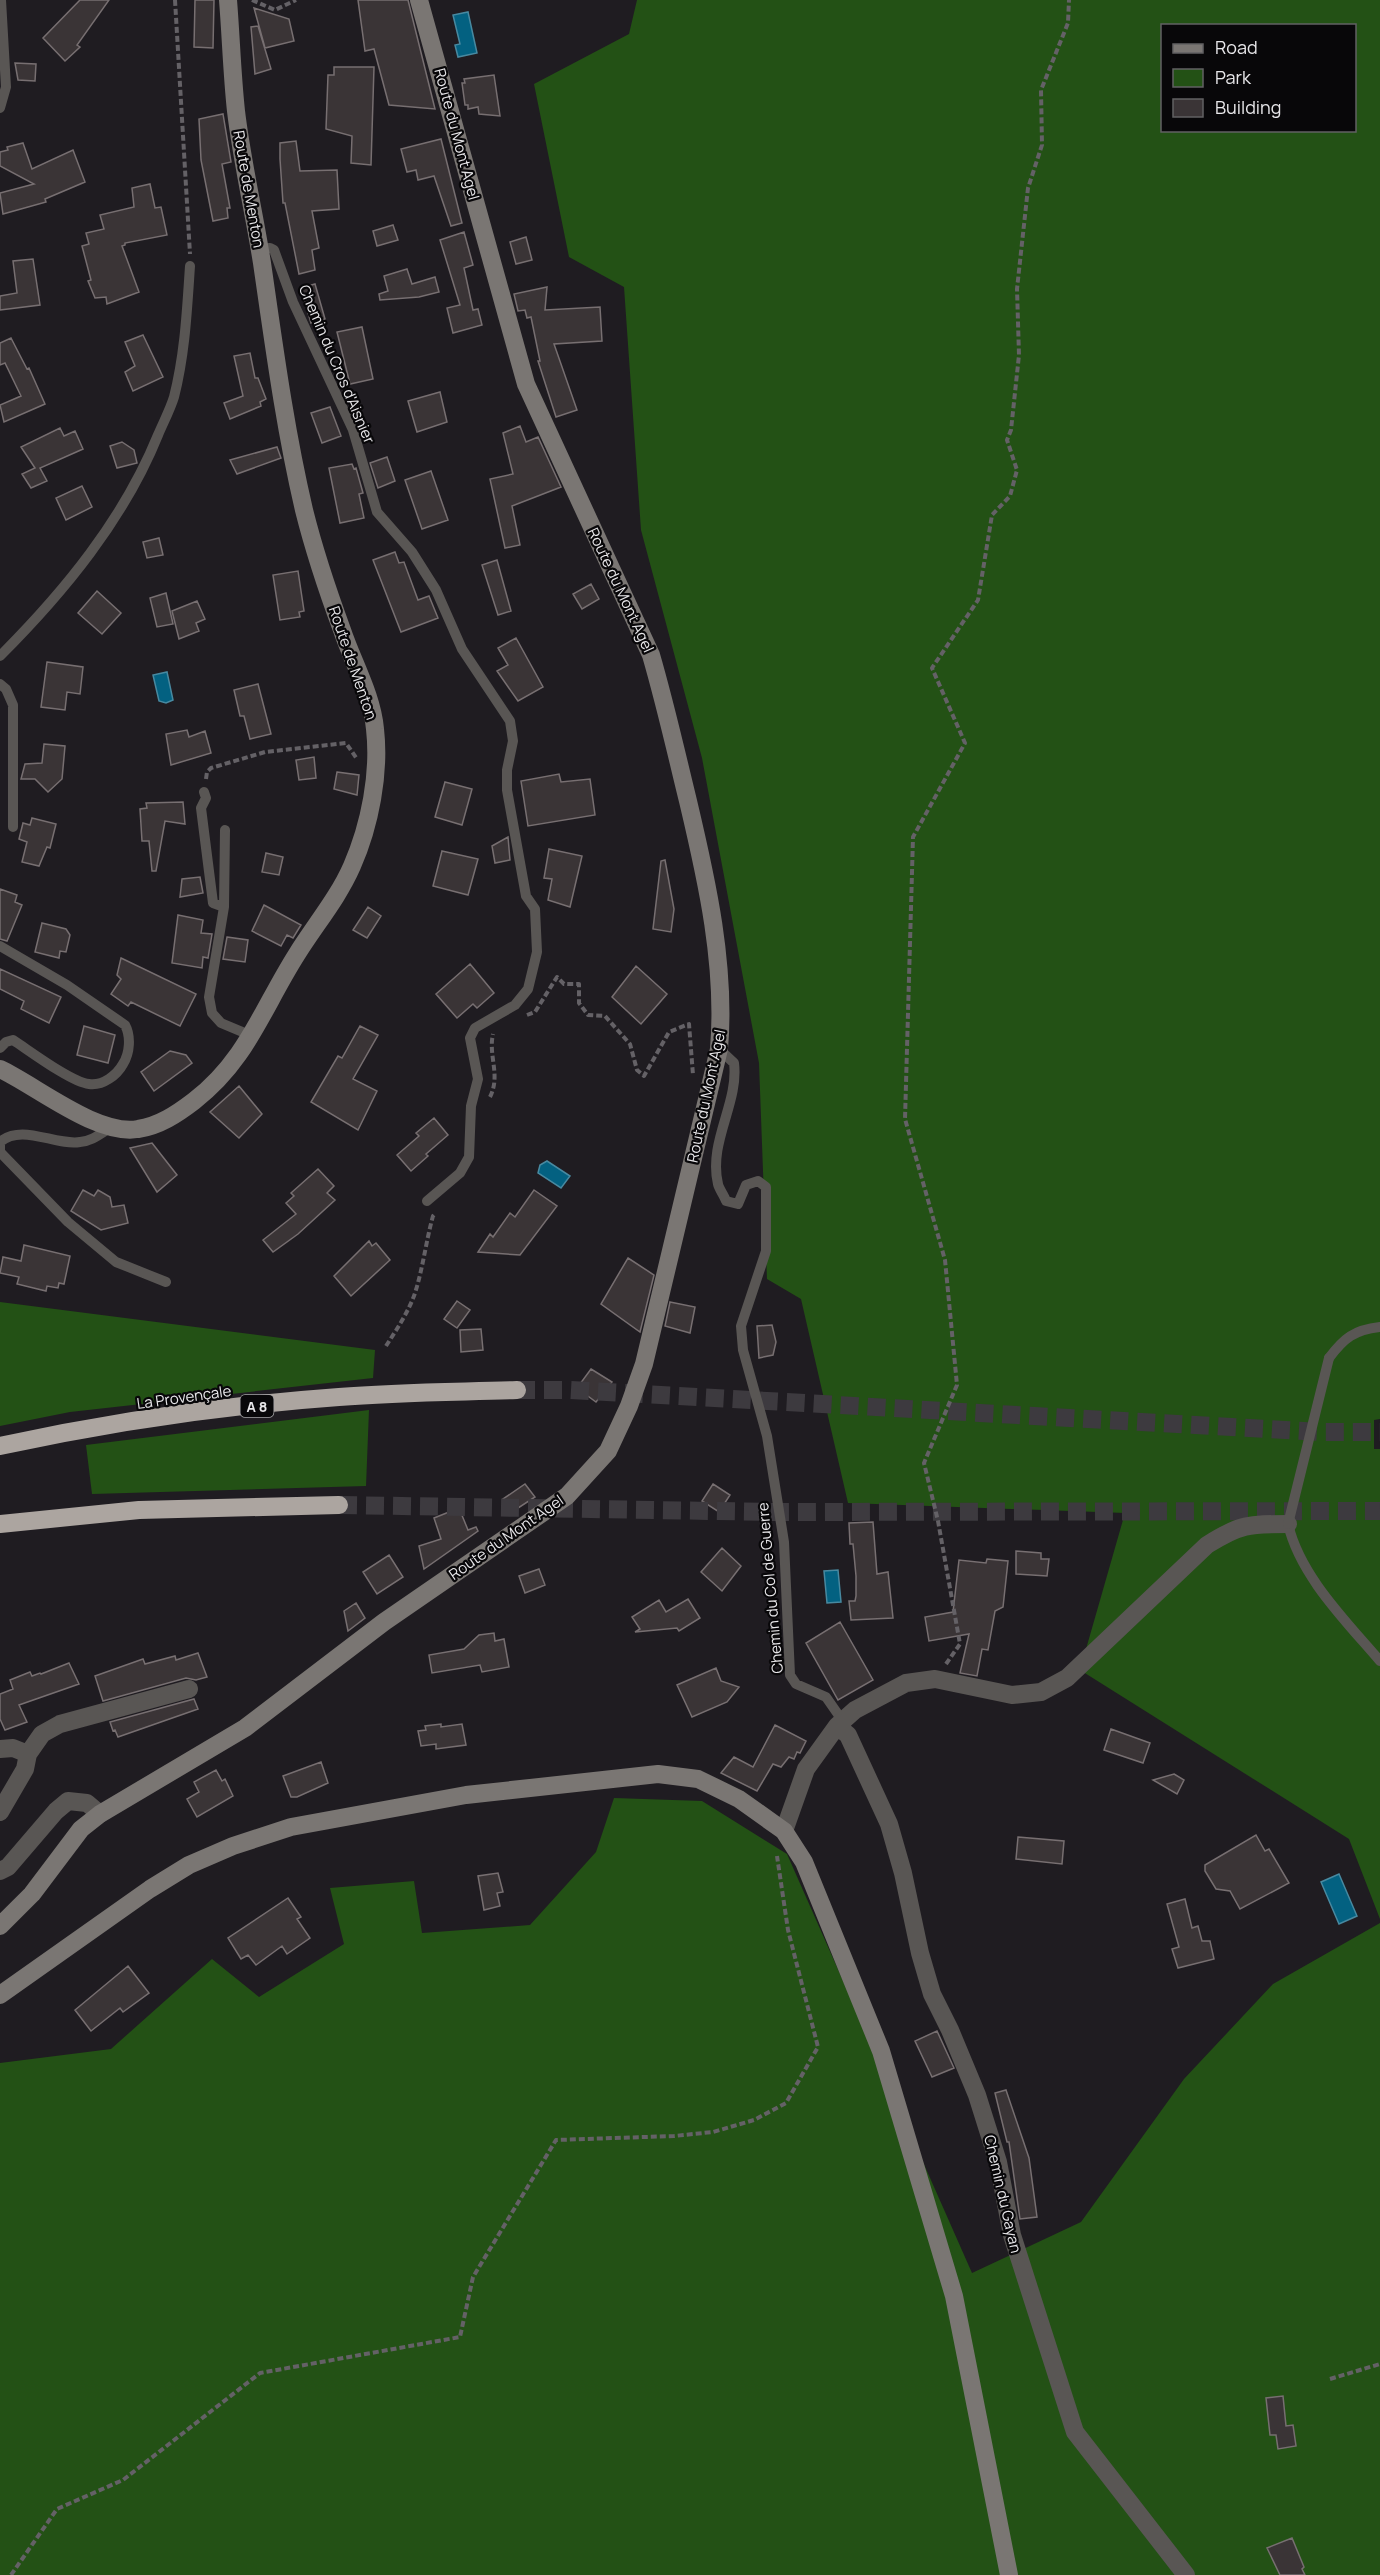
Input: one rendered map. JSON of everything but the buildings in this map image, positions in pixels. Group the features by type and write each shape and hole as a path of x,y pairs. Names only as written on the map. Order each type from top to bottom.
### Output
{"highway":[{"name":"La Provençale","path":"0,1446 116,1424 338,1397 517,1389"},
{"path":"0,1524 139,1510 339,1505"}],"street":[{"name":"Route de Menton","path":"0,1069 24,1080 92,1121 110,1128 135,1130 156,1125 180,1112 213,1086 236,1060 252,1036 283,977 334,900 353,865 364,833 376,770 375,728 366,692 341,629 305,513 277,370 260,249 236,112 228,0"},
{"name":"Route du Mont Agel","path":"0,1926 32,1894 81,1829 100,1814 245,1728 384,1622 567,1496 608,1451 629,1406 644,1364 719,1049 722,1020 709,900 669,721 651,655 541,421 526,384 419,0"},
{"path":"784,1831 806,1770 839,1723 855,1710 906,1683 935,1679 1012,1695 1041,1692 1067,1678 1207,1545 1233,1528 1250,1524 1288,1524"},
{"path":"0,1812 26,1769 28,1754 42,1734 60,1724 189,1689"},
{"name":"Chemin du Gayan","path":"839,1723 848,1735 889,1824 932,1994 950,2030 999,2162 1012,2235 1075,2432 1186,2575"},
{"path":"0,1749 13,1748 28,1754"},
{"path":"0,1995 150,1889 189,1865 233,1846 291,1827 466,1795 658,1774 698,1779 739,1799 784,1831 804,1862 880,2051 954,2296 1009,2575"},
{"path":"0,1871 8,1868 56,1811 68,1801 87,1803 100,1814"}],"lane":[{"path":"0,108 4,100 6,75 1,0"},
{"name":"Chemin du Cros d'Aisnier","path":"260,249 274,250 293,302 353,430 377,512 412,552 436,590 462,649 510,721 513,741 507,770 507,790 526,896 535,909 537,952 528,989 514,1005 475,1028 470,1038 478,1079 471,1106 469,1157 460,1173 427,1201"},
{"path":"0,656 78,568 113,521 144,470 173,399 185,343 190,266"},
{"path":"0,684 6,689 13,705 13,827"},
{"path":"204,792 206,798 201,808 213,903 224,907"},
{"path":"225,830 224,907 209,997 212,1013 221,1023 252,1036"},
{"path":"0,946 87,999 125,1025 130,1034 126,1061 118,1072 95,1084 87,1084 74,1078 13,1040 6,1042 0,1048"},
{"name":"Chemin du Col de Guerre","path":"719,1049 735,1063 736,1077 719,1138 718,1184 726,1201 738,1204 746,1185 758,1181 766,1187 766,1251 741,1326 743,1350 767,1436 784,1542 790,1675 796,1684 826,1697 839,1723"},
{"path":"110,1128 92,1139 77,1143 22,1134 6,1136 0,1142 0,1152 68,1222 116,1262 166,1282"},
{"path":"1380,1327 1363,1329 1342,1340 1329,1358 1288,1524 1292,1540 1313,1578 1380,1661"}],"path":[{"path":"176,0 190,266"},
{"path":"252,0 275,10 296,0"},
{"path":"935,1679 960,1644 938,1521 924,1462 957,1385 945,1260 905,1119 913,837 965,743 932,668 978,600 992,515 1010,496 1017,470 1007,440 1011,430 1019,355 1017,289 1028,188 1042,145 1041,90 1068,23 1069,0"},
{"path":"204,792 207,772 211,768 265,752 346,743 361,763 376,770"},
{"path":"519,1018 535,1012 557,977 564,984 579,984 579,1003 588,1015 605,1016 630,1044 637,1070 644,1076 669,1032 689,1024 692,1076 699,1060"},
{"path":"488,1101 496,1077 490,1046 494,1031"},
{"path":"386,1346 415,1293 424,1245 434,1216 442,1209"},
{"path":"11,2575 57,2509 123,2480 260,2373 460,2337 473,2277 556,2140 674,2136 713,2132 754,2120 786,2103 818,2047 788,1930 777,1851 784,1831"},
{"path":"1330,2379 1380,2364"}],"green space":[{"path":"637,0 1380,0 1380,1419 1374,1420 1374,1449 1380,1449 1380,1919 1349,1839 1080,1670 1125,1513 848,1503 801,1299 767,1279 759,1063 702,758 641,530 624,287 569,257 534,84 629,34"},
{"path":"0,1302 375,1350 373,1378 70,1412 0,1426"},
{"path":"369,1410 366,1486 92,1494 86,1445"},
{"path":"614,1798 702,1801 787,1854 972,2273 1081,2222 1184,2079 1273,1984 1380,1923 1380,2575 0,2575 0,2063 111,2049 212,1959 259,1997 344,1944 330,1888 414,1881 422,1933 530,1925 596,1852"}],"water":[{"path":"468,12 477,53 458,57 455,45 460,44 453,15"},
{"path":"167,672 173,700 166,703 159,701 153,675"},
{"path":"547,1161 570,1176 561,1188 538,1173 540,1165"},
{"path":"838,1570 841,1602 827,1603 824,1571"},
{"path":"1339,1874 1357,1916 1339,1924 1321,1882"}],"tunnel":[{"path":"517,1390 570,1390 1322,1432 1380,1432"},
{"path":"339,1505 778,1512 1380,1511"}]}
